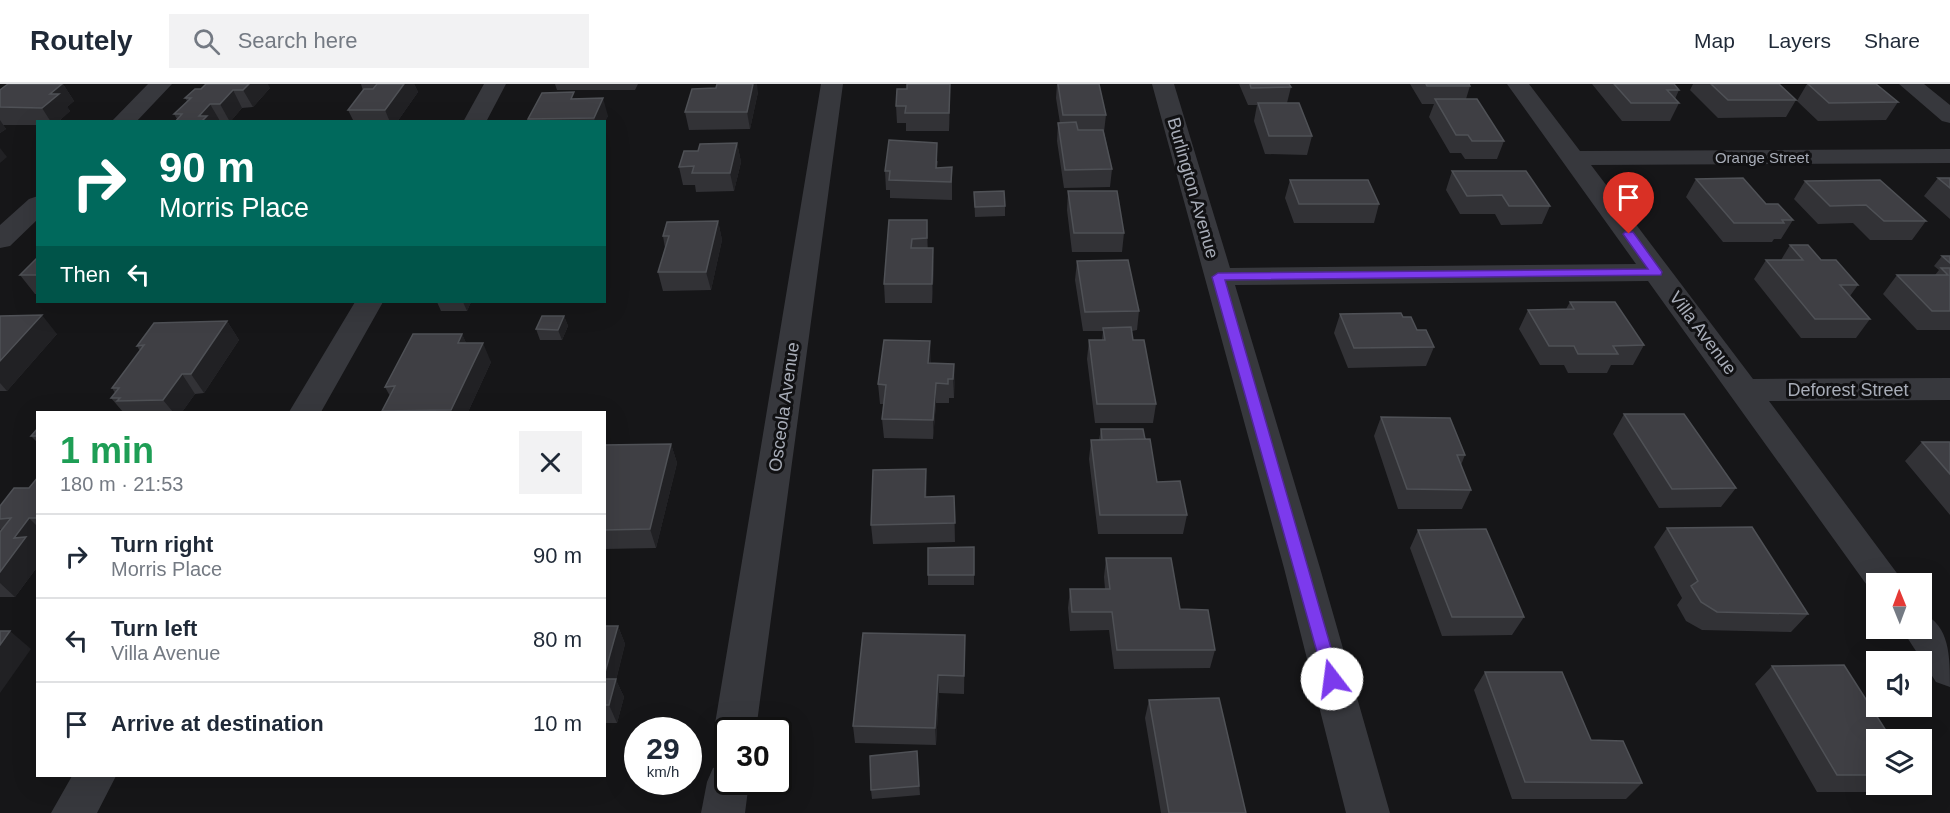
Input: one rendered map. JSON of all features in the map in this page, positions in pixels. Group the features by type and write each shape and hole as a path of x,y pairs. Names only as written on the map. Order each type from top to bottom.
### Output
{"street":[{"path":"124,120 160,84"},
{"path":"475,120 495,84"},
{"name":"Osceola Avenue","path":"737,717 832,84"},
{"name":"Burlington Avenue","path":"1163,84 1302,568 1368,813"},
{"name":"Villa Avenue","path":"1518,84 1656,272 1747,390 1879,573"},
{"path":"1910,84 1950,116"},
{"name":"Orange Street","path":"1574,159 1950,156"},
{"path":"0,240 36,206"},
{"path":"1218,277 1656,272"},
{"path":"306,411 368,303"},
{"name":"Deforest Street","path":"1747,390 1950,389"},
{"path":"1928,639 1950,670"},
{"path":"73,813 94,777"},
{"path":"723,813 726,795"}],"building":[{"path":"8,84 62,84 50,94 59,94 42,108 0,107 0,90"},
{"path":"206,84 249,84 243,90 233,90 220,104 210,104 199,116 207,116 203,120 177,120 182,114 174,114 191,98 185,98 195,89 201,89"},
{"path":"377,84 404,84 385,110 348,110 364,89 373,89"},
{"path":"717,84 753,84 747,112 685,112 692,89 716,88"},
{"path":"907,84 950,84 949,113 905,113 906,106 896,106 897,89 907,89"},
{"path":"1058,84 1099,84 1106,115 1063,115"},
{"path":"1250,84 1289,84 1291,87 1251,88"},
{"path":"1426,84 1469,84 1470,86 1427,86"},
{"path":"1614,84 1674,84 1679,90 1667,90 1679,103 1631,103"},
{"path":"1711,84 1779,84 1796,100 1728,100"},
{"path":"1808,84 1876,84 1898,102 1829,103"},
{"path":"574,92 571,99 603,98 594,118 528,119 542,93"},
{"path":"1435,99 1477,99 1504,141 1472,141 1468,135 1456,135"},
{"path":"1258,103 1299,103 1312,136 1269,136"},
{"path":"1076,122 1078,130 1103,130 1112,169 1065,170 1058,123"},
{"path":"889,140 937,143 936,168 952,167 951,182 889,180 890,171 885,171"},
{"path":"737,143 730,173 692,173 694,166 679,167 684,151 698,151 700,144"},
{"path":"1452,171 1526,171 1550,206 1509,206 1502,195 1467,196"},
{"path":"1743,178 1766,204 1778,204 1793,220 1782,220 1784,223 1734,223 1696,179"},
{"path":"1938,178 1950,178 1950,188"},
{"path":"1290,180 1368,180 1379,204 1299,204"},
{"path":"1880,180 1926,221 1884,221 1866,205 1830,206 1805,181"},
{"path":"1004,191 1005,206 975,207 974,192"},
{"path":"1068,191 1117,191 1124,233 1074,233"},
{"path":"889,220 927,220 927,238 912,239 911,248 933,248 932,284 884,284"},
{"path":"718,221 706,272 658,272 669,236 663,236 667,222"},
{"path":"1790,245 1808,245 1821,260 1836,260 1858,285 1840,285 1870,319 1815,319 1766,260 1803,260"},
{"path":"1942,256 1950,256 1950,263"},
{"path":"36,259 36,275 20,275"},
{"path":"1128,260 1139,311 1085,312 1077,261"},
{"path":"1941,268 1950,268 1950,311 1932,311 1897,275 1948,275"},
{"path":"1570,302 1615,302 1644,345 1613,346 1618,354 1578,354 1574,346 1549,346 1528,310 1574,309"},
{"path":"1401,313 1403,317 1411,317 1417,330 1426,330 1434,347 1354,348 1340,314"},
{"path":"42,315 0,361 0,316"},
{"path":"542,316 564,316 558,330 536,329"},
{"path":"227,321 191,374 182,374 163,400 117,401 120,398 111,398 119,388 112,388 144,345 137,346 154,323"},
{"path":"1131,327 1133,340 1144,340 1156,404 1097,404 1089,340 1105,340 1103,328"},
{"path":"413,334 462,334 458,343 483,343 451,410 382,411 395,386 385,387"},
{"path":"884,340 930,341 928,363 954,364 953,379 948,379 948,384 936,383 933,420 882,419 886,385 878,384"},
{"path":"1624,414 1684,414 1736,488 1672,489"},
{"path":"1381,417 1450,418 1465,455 1457,455 1471,490 1407,489"},
{"path":"1101,429 1143,429 1145,439 1102,440"},
{"path":"1150,439 1157,482 1180,481 1187,515 1100,515 1091,440"},
{"path":"1922,442 1950,442 1950,474"},
{"path":"671,444 650,529 606,530 606,445"},
{"path":"926,469 925,497 954,496 955,523 871,525 873,470"},
{"path":"36,479 36,518 29,518 14,538 26,537 0,572 0,532 11,518 0,519 0,506 14,488 29,488"},
{"path":"1752,527 1808,614 1717,612 1701,602 1691,586 1698,581 1667,528"},
{"path":"1486,529 1524,617 1452,617 1418,530"},
{"path":"974,547 974,575 928,575 928,548"},
{"path":"1106,558 1171,558 1180,609 1208,610 1215,650 1117,650 1112,612 1072,612 1070,589 1110,589"},
{"path":"606,626 618,626 606,669"},
{"path":"0,631 10,631 0,645"},
{"path":"863,633 965,635 964,676 938,675 935,728 853,726"},
{"path":"1844,665 1866,699 1866,717 1877,717 1885,729 1866,729 1866,775 1837,775 1772,666"},
{"path":"1485,672 1562,672 1591,740 1623,741 1642,783 1525,782"},
{"path":"606,679 616,679 609,705 606,705"},
{"path":"1219,698 1246,813 1169,813 1149,700"},
{"path":"917,751 919,786 871,790 870,756"}],"route":[{"path":"1332,679 1218,277 1656,272 1629,234"}]}
